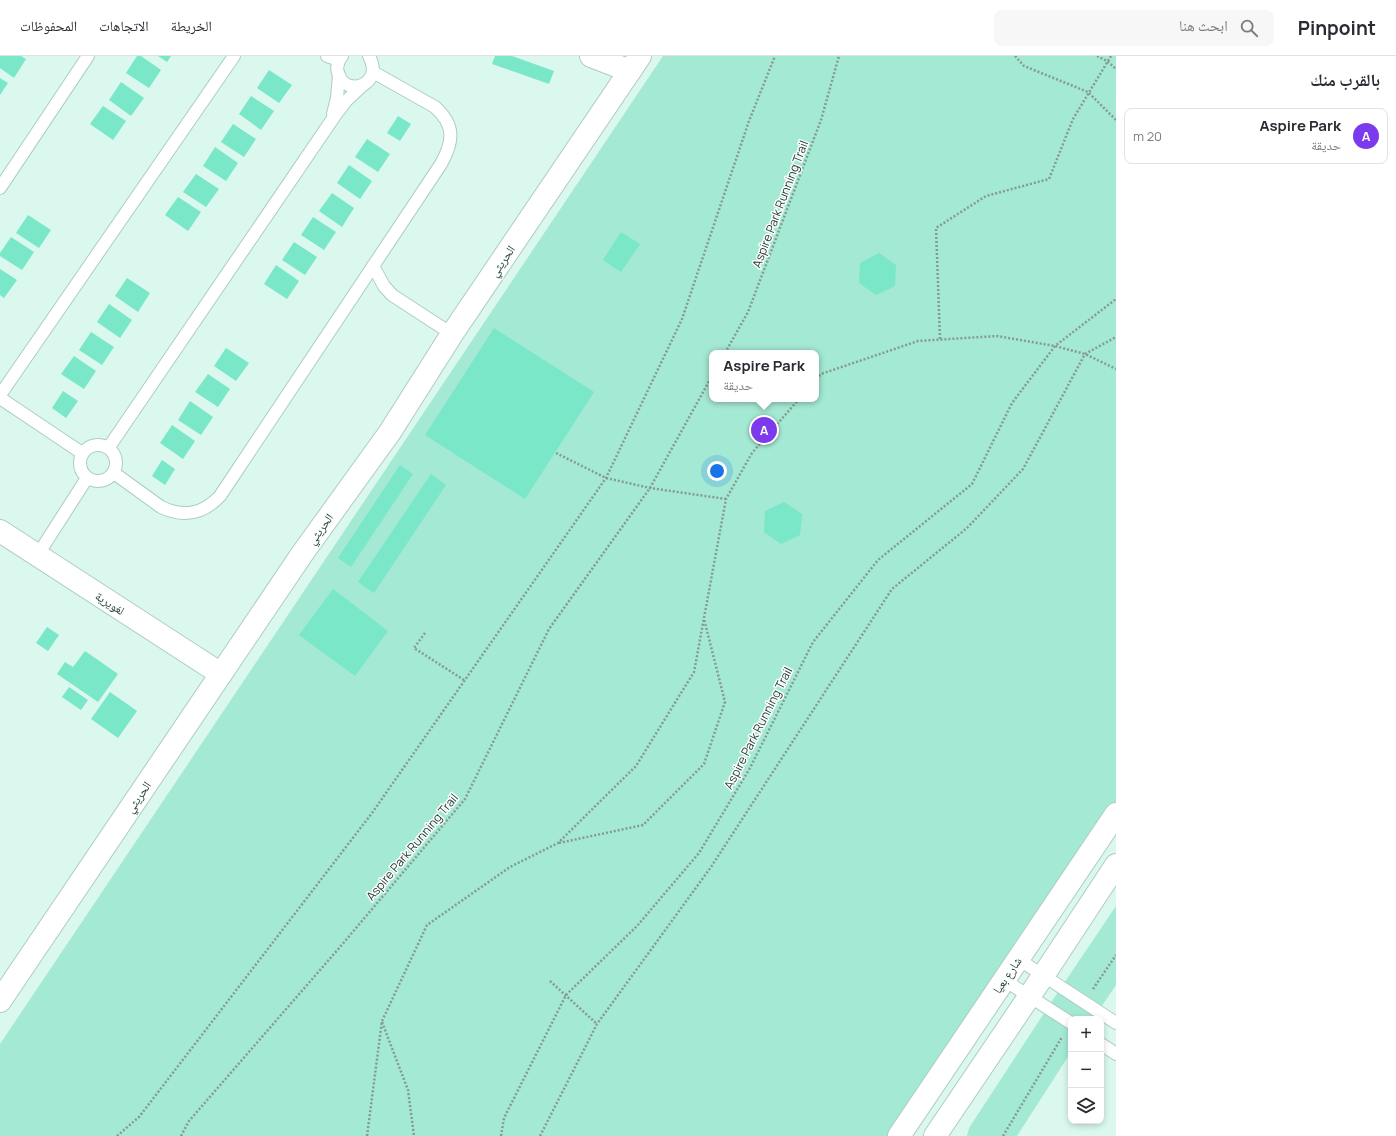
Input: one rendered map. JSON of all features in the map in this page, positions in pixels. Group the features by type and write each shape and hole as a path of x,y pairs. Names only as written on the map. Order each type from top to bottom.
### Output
{"street":[{"path":"592,56 635,63"},
{"name":"الحريثي","path":"0,1001 302,554 390,432 452,334 635,63"},
{"name":"لغويرية","path":"0,531 221,674"},
{"name":"شارع بعيا","path":"900,1136 1116,814"},
{"path":"935,1136 1043,976 1116,864"}],"lane":[{"path":"0,188 88,56"},
{"path":"0,395 234,56"},
{"path":"109,447 326,128 346,101 370,80 373,72 373,64 369,56"},
{"path":"336,57 337,70 340,78 346,85 355,87 363,85"},
{"path":"114,473 161,507 170,511 189,513 206,508 214,502 220,496 441,164 450,148 451,138 450,129 442,113 435,107 373,72"},
{"path":"326,128 333,113 337,98 339,75"},
{"path":"373,266 378,277 392,295 452,334"},
{"path":"0,398 82,453"},
{"path":"100,444 109,447 115,455 117,464 114,473 107,480 97,481 88,478 83,473 80,466 82,453 90,446 100,444"},
{"path":"37,556 88,478"},
{"path":"1018,959 1116,1023"},
{"path":"1004,980 1068,1021"},
{"path":"1104,1046 1116,1054"}],"path":[{"path":"116,1136 139,1117 372,813 606,478 682,319 750,122 776,56"},
{"name":"Aspire Park Running Trail","path":"727,350 748,312 821,120 839,56"},
{"path":"1014,56 1024,66 1088,92 1116,120"},
{"path":"1097,56 1107,61 1116,69"},
{"path":"940,340 936,228 986,196 1049,179 1072,119 1111,56"},
{"name":"Aspire Park Running Trail","path":"501,1136 504,1118 566,995 637,926 699,853 750,768 813,642 878,560 972,484 1012,403 1055,346 1116,299"},
{"path":"819,376 821,374 918,341 997,336 1055,346 1085,354 1116,370"},
{"path":"540,1136 597,1024 711,867 892,589 967,528 1023,469 1085,354 1116,337"},
{"name":"Aspire Park Running Trail","path":"181,1136 189,1121 340,947 465,799 549,629 650,488 709,381"},
{"path":"558,843 636,766 694,672 726,500 752,453 796,402"},
{"path":"556,452 606,478 650,488 726,500"},
{"path":"367,1136 382,1021 427,925 510,867 558,843 642,825 704,764 725,702 704,617"},
{"path":"425,633 414,648 464,680"},
{"path":"550,981 597,1024"},
{"path":"382,1021 408,1090 414,1136"},
{"path":"1003,1136 1068,1028"}],"green space":[{"path":"663,56 1116,56 1116,803 892,1136 0,1136 0,1044"},
{"path":"1116,906 1116,985 1095,1016 1068,1016 1068,1057 1017,1136 967,1136 969,1128"}],"building":[{"path":"0,56 21,56 26,59 14,78 0,68"},
{"path":"137,56 141,56 161,70 149,88 126,73"},
{"path":"158,56 171,56 167,62"},
{"path":"495,56 512,56 554,71 549,84 492,64"},
{"path":"269,70 292,85 279,103 257,88"},
{"path":"0,78 8,83 0,95"},
{"path":"121,82 144,98 131,116 109,100"},
{"path":"251,96 274,111 261,130 239,114"},
{"path":"103,106 126,121 113,140 90,124"},
{"path":"398,116 411,124 400,141 387,133"},
{"path":"233,124 256,139 244,157 221,142"},
{"path":"367,139 390,154 378,172 355,157"},
{"path":"215,147 238,163 226,181 203,166"},
{"path":"349,165 372,181 360,199 337,183"},
{"path":"196,174 219,189 206,207 183,192"},
{"path":"332,193 354,208 342,227 319,211"},
{"path":"178,197 201,212 188,231 165,215"},
{"path":"28,215 51,230 39,248 16,233"},
{"path":"313,217 336,232 324,250 301,235"},
{"path":"621,232 640,244 621,272 603,260"},
{"path":"11,237 34,252 22,270 0,256 0,253"},
{"path":"294,242 317,257 305,275 282,260"},
{"path":"879,253 896,265 895,286 876,295 859,283 860,263"},
{"path":"276,265 299,281 287,299 264,284"},
{"path":"0,269 17,280 4,298 0,295"},
{"path":"127,278 150,293 138,312 115,296"},
{"path":"109,304 132,320 120,338 97,322"},
{"path":"494,328 594,392 525,499 425,435"},
{"path":"91,332 114,347 102,365 79,350"},
{"path":"226,348 249,363 236,381 214,366"},
{"path":"74,356 96,371 84,389 61,374"},
{"path":"208,374 230,389 218,407 195,392"},
{"path":"63,391 78,401 66,418 52,408"},
{"path":"190,401 213,417 201,435 178,420"},
{"path":"172,425 195,441 183,459 160,443"},
{"path":"162,460 175,469 165,485 152,476"},
{"path":"400,465 413,474 351,567 338,558"},
{"path":"431,474 446,485 374,593 358,582"},
{"path":"784,502 802,514 800,535 781,544 764,532 765,511"},
{"path":"333,589 388,631 355,676 299,635"},
{"path":"47,627 59,635 48,651 36,643"},
{"path":"85,651 118,674 98,702 57,674 65,662 73,667"},
{"path":"69,687 88,700 81,710 62,697"},
{"path":"110,692 137,711 118,738 91,719"}],"place":[{"name":"Aspire Park","path":"764,430"}]}
